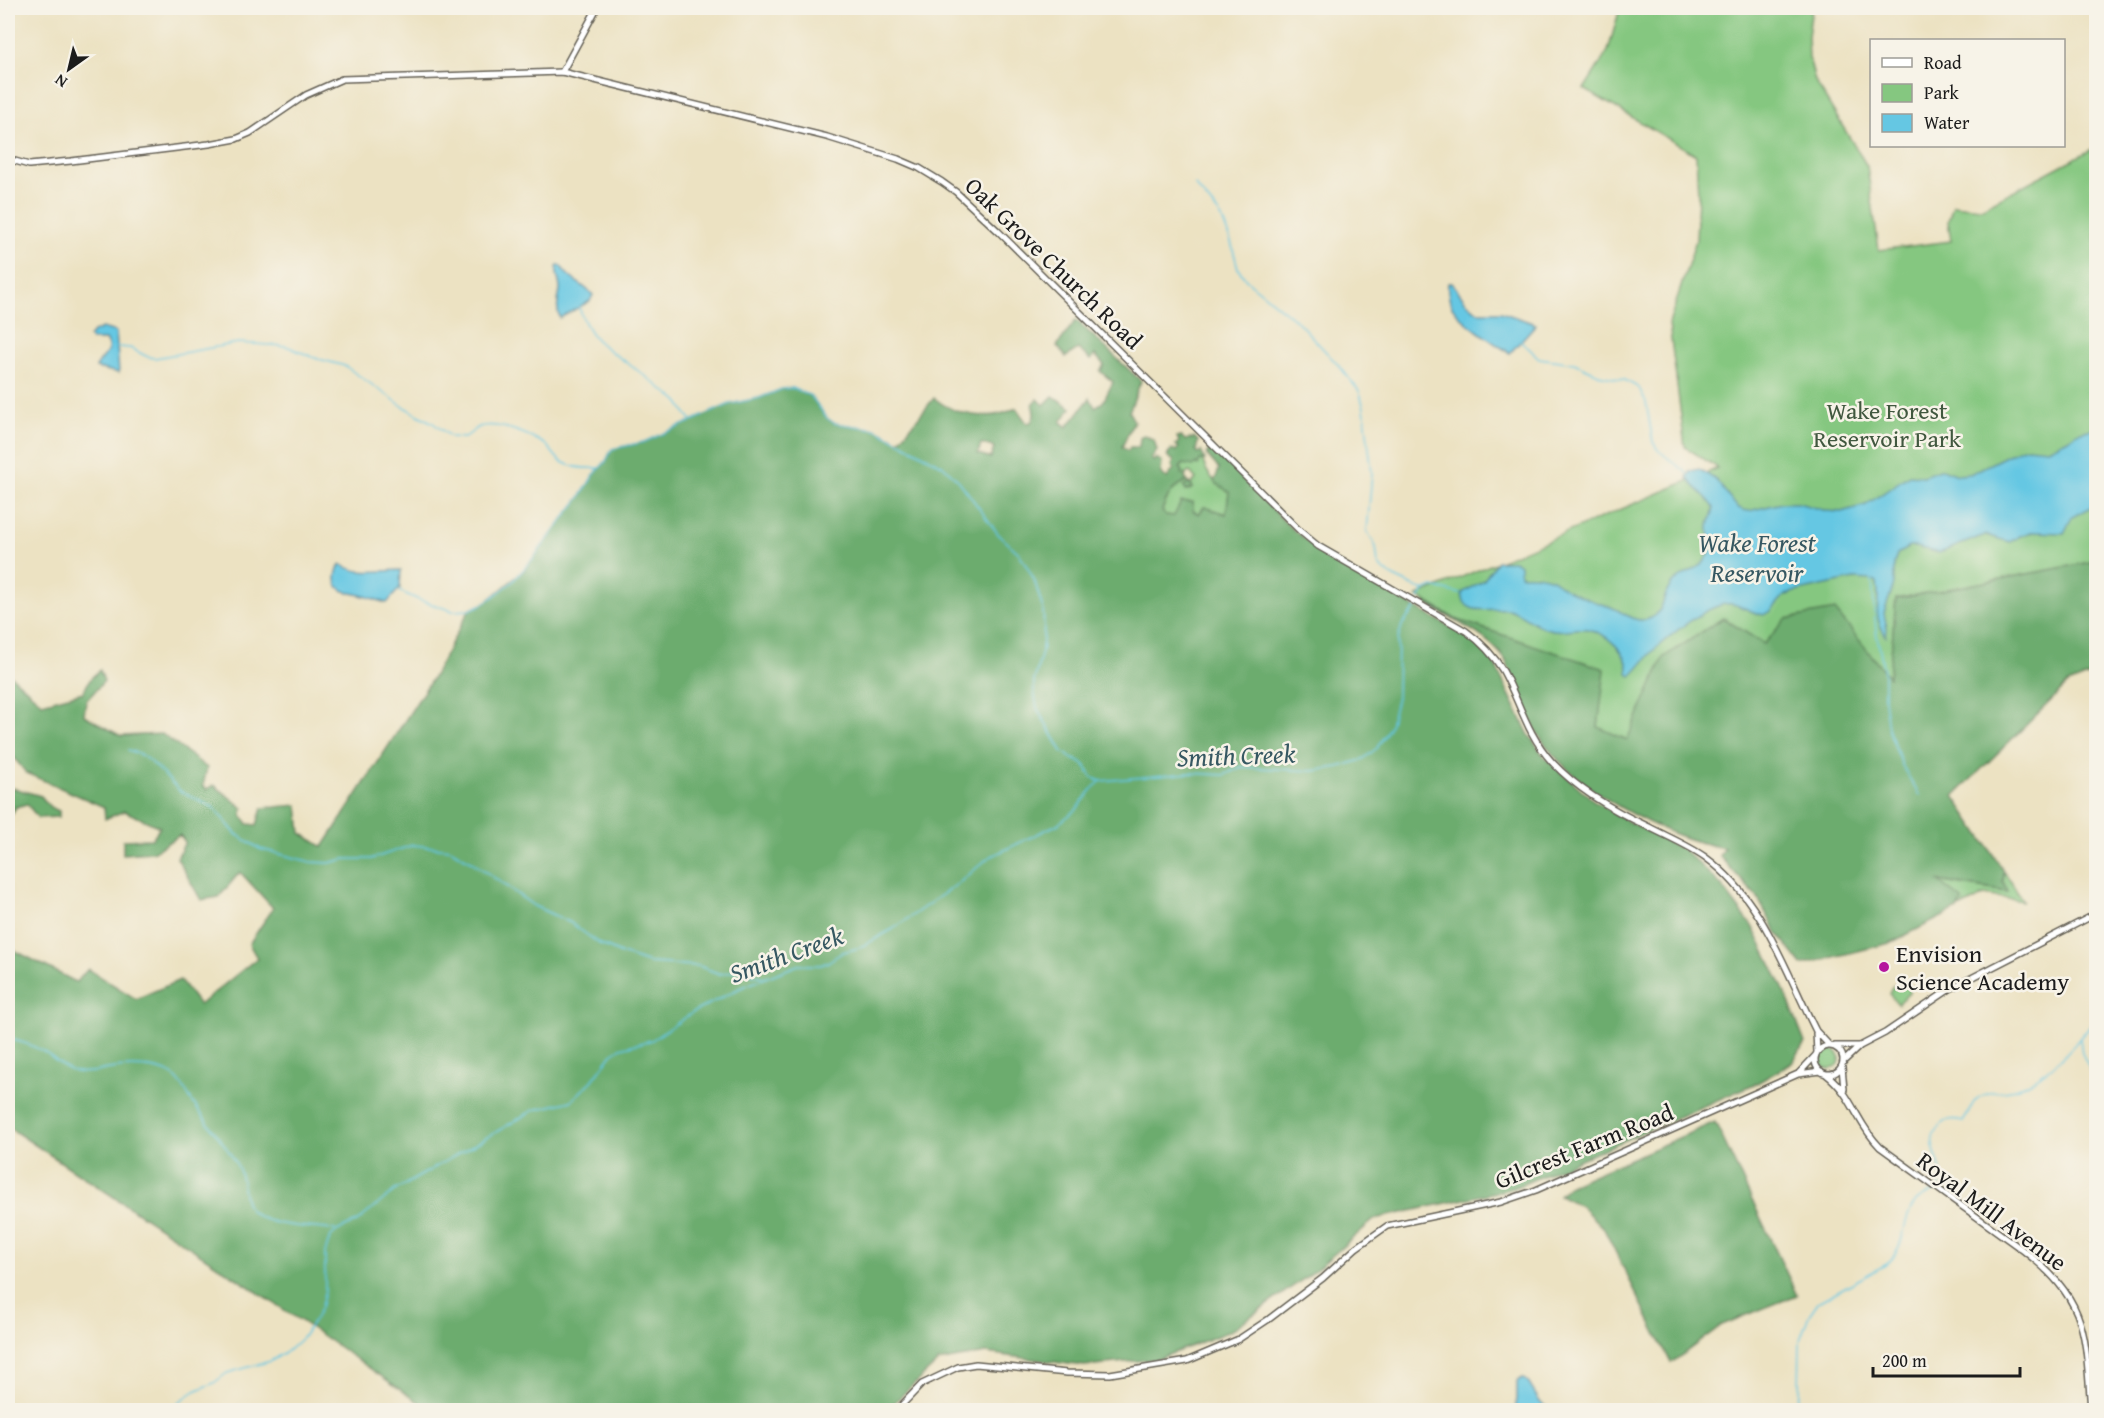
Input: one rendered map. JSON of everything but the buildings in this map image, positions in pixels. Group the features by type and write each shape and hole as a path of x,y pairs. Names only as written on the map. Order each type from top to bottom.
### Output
{"main road":[{"path":"562,72 597,8"},
{"name":"Oak Grove Church Road","path":"8,159 29,165 71,162 236,139 250,133 306,95 342,80 562,72 827,137 919,168 957,192 1300,531 1318,546 1466,630 1479,641 1503,671 1526,724 1543,751 1575,784 1611,808 1696,851 1723,871 1760,916 1816,1031 1832,1046"},
{"path":"1860,1046 1822,1047 1816,1054 1816,1065 1824,1073 1835,1073 1860,1046 1960,983 2097,915"},
{"name":"Oak Grove Church Road","path":"1816,1031 1816,1054"},
{"path":"1832,1046 1842,1052 1843,1064"},
{"name":"Gilcrest Farm Road","path":"1798,1074 1816,1054"},
{"name":"Royal Mill Avenue","path":"1843,1064 1845,1091"},
{"name":"Gilcrest Farm Road","path":"897,1410 922,1384 958,1367 976,1364 1067,1373 1110,1374 1187,1361 1239,1339 1269,1319 1323,1278 1356,1248 1387,1226 1501,1202 1536,1190 1798,1074 1824,1073"},
{"name":"Royal Mill Avenue","path":"1824,1073 1845,1091 1869,1136 1885,1152 2037,1261 2065,1290 2077,1311 2084,1335 2091,1410"}],"green space":[{"name":"Wake Forest Reservoir Park","path":"1620,8 1812,8 1808,36 1809,58 1815,81 1867,166 1879,250 1951,241 1948,221 1953,205 1981,208 2096,147 2096,561 1896,599 1889,678 1786,619 1764,644 1664,657 1628,740 1598,728 1604,669 1455,619 1417,596 1718,468 1685,447 1669,324 1696,240 1698,195 1696,155 1584,89 1608,51"},
{"path":"1076,320 1141,381 1129,412 1134,421 1122,447 1128,451 1130,447 1139,447 1140,438 1144,435 1154,440 1157,450 1151,459 1154,461 1156,458 1162,462 1161,474 1167,478 1174,469 1172,466 1174,461 1167,456 1171,450 1176,451 1179,447 1175,445 1179,442 1177,437 1181,436 1185,440 1195,438 1198,441 1196,451 1198,453 1201,451 1205,460 1200,460 1198,465 1196,463 1193,466 1183,464 1180,468 1181,474 1186,475 1185,478 1193,488 1186,491 1184,486 1189,484 1187,481 1174,489 1162,511 1165,515 1174,516 1181,502 1193,502 1193,511 1199,514 1204,507 1226,514 1229,492 1214,482 1219,469 1207,455 1210,446 1289,526 1332,562 1476,643 1494,663 1529,735 1544,756 1593,800 1629,822 1684,850 1721,885 1752,926 1786,994 1805,1043 1792,1063 1759,1082 1514,1188 1375,1219 1312,1273 1230,1331 1158,1359 1084,1366 986,1353 938,1362 886,1410 430,1410 310,1327 8,1127 8,947 76,982 88,969 136,999 180,980 199,1005 257,958 249,944 273,908 240,872 219,897 201,900 177,858 185,842 180,835 153,852 123,854 123,840 152,839 160,827 124,811 105,819 104,807 26,773 8,750 8,673 42,703 83,692 91,678 100,670 104,681 86,701 84,715 121,736 162,734 207,768 203,786 207,789 214,785 243,808 242,815 248,824 257,825 262,808 298,805 301,833 323,847 435,674 469,610 485,603 524,570 581,496 612,449 644,442 730,404 792,388 811,396 827,418 834,423 876,429 899,441 934,398 952,409 973,415 995,415 1016,408 1027,423 1031,422 1034,416 1033,404 1038,399 1044,405 1053,396 1071,408 1061,422 1067,427 1090,398 1095,407 1103,402 1113,382 1100,371 1104,365 1095,355 1091,360 1078,349 1066,357 1057,346","holes":["981,444 994,447 991,458 978,454"]},
{"path":"1200,459 1213,479 1229,492 1226,514 1204,507 1199,514 1193,511 1193,503 1174,516 1165,515 1162,511 1171,493 1187,481 1189,484 1184,486 1186,491 1193,488 1191,484 1196,479 1190,472 1181,476 1180,468 1183,464"},
{"path":"2096,561 2096,673 2068,684 1954,796 2004,871 2003,881 2008,892 1938,881 1963,901 1958,909 1890,943 1802,965 1777,933 1757,897 1719,856 1724,848 1700,842 1648,822 1597,793 1555,757 1540,737 1508,665 1496,649 1478,634 1425,604 1426,602 1455,619 1605,669 1598,727 1627,740 1664,657 1723,618 1764,644 1786,619 1835,610 1889,677 1896,599"},
{"path":"13,788 41,796 50,807 59,811 59,817 38,818 27,804 16,807 8,820 8,790"},
{"path":"2004,871 2023,901 1984,895 1958,909 1963,901 1936,881 2007,892 2003,881"},
{"path":"1908,985 1909,993 1898,1004 1889,994 1893,986"},
{"path":"1830,1049 1837,1052 1840,1059 1837,1066 1830,1069 1823,1066 1820,1059 1823,1052"},
{"path":"1715,1122 1797,1295 1722,1325 1671,1363 1604,1229 1581,1206 1559,1195 1570,1185"}],"water":[{"path":"558,265 593,295 590,301 560,318 558,306 560,289"},
{"path":"1448,283 1452,283 1467,303 1478,312 1501,312 1536,324 1510,353 1478,332 1462,318 1451,305"},
{"path":"102,328 116,332 119,373 96,368 107,351 108,344 106,340 92,340 89,337 93,332"},
{"name":"Wake Forest Reservoir","path":"2096,428 2096,504 2072,517 2064,533 2032,532 2010,542 1985,535 1939,553 1909,547 1897,554 1894,564 1894,584 1884,613 1886,636 1879,621 1877,583 1872,580 1854,579 1794,592 1784,596 1770,612 1763,615 1732,604 1723,604 1713,608 1692,620 1663,642 1631,676 1628,674 1628,666 1621,652 1601,634 1587,629 1551,630 1508,609 1473,609 1464,601 1462,593 1484,580 1497,561 1514,561 1520,565 1520,575 1548,578 1569,591 1613,608 1631,618 1646,620 1659,612 1672,584 1701,565 1709,555 1711,545 1709,527 1714,508 1687,477 1691,471 1699,469 1716,480 1737,507 1743,510 1749,511 1782,503 1798,503 1827,511 1841,512 1866,505 1909,475 1923,476 1942,469 1958,475 1970,474 2020,449 2027,447 2048,449 2077,433"},
{"path":"341,564 362,571 401,570 400,588 387,603 345,591 336,583 337,571"},
{"path":"1522,1378 1528,1382 1540,1402 1550,1410 1515,1410 1517,1381"}],"waterway":[{"path":"1195,185 1221,216 1238,268 1246,280 1299,323 1359,391 1364,408 1372,473 1367,531 1376,547 1378,564 1382,569 1424,591"},
{"path":"579,307 595,338 609,351 677,400 691,419"},
{"path":"1520,340 1539,358 1574,363 1603,376 1625,380 1639,388 1646,402 1653,442 1658,450 1687,473"},
{"path":"117,347 130,348 155,358 238,343 286,346 315,358 345,366 451,437 464,438 479,427 504,427 540,441 566,464 580,468 599,468"},
{"path":"399,591 453,611 469,610 485,603 512,582 531,561 581,496 612,449 644,442 730,404 792,388 811,396 827,418 834,423 876,429 942,465 959,481 999,535 1019,553 1034,579 1043,609 1042,652 1034,681 1037,708 1062,751 1084,764 1092,777 1100,781"},
{"path":"1872,580 1876,631 1884,671 1884,700 1888,728 1902,765 1919,795"},
{"name":"Smith Creek","path":"1419,599 1424,591 1433,587 1461,594"},
{"name":"Smith Creek","path":"171,1410 195,1391 214,1383 227,1373 271,1361 302,1338 321,1307 325,1291 325,1253 330,1237 358,1221 394,1191 534,1110 571,1101 592,1081 612,1054 621,1048 652,1040 692,1013 740,988 798,965 821,965 893,929 959,883 988,858 1058,824 1076,810 1101,781 1190,773 1224,775 1241,767 1313,771 1362,760 1377,748 1390,726 1397,697 1398,640 1402,625 1416,607"},
{"path":"128,750 152,763 180,791 214,808 236,834 260,849 311,862 329,863 345,859 371,859 413,845 450,849 534,906 571,923 598,943 622,954 649,963 699,966 720,974 741,970 764,978"},
{"path":"1939,1187 1941,1171 1933,1147 1933,1139 1941,1125 1952,1120 1963,1121 1973,1103 1983,1095 2018,1088 2041,1075 2071,1048 2096,1017"},
{"path":"8,1039 37,1048 65,1067 77,1072 134,1067 170,1074 181,1084 234,1159 251,1211 258,1216 279,1223 335,1230"},
{"path":"2080,1039 2082,1053 2096,1082"},
{"path":"1796,1410 1799,1393 1800,1340 1809,1315 1818,1302 1887,1264 1898,1249 1910,1210 1922,1197 1935,1191"}],"place":[{"name":"Envision Science Academy","path":"1884,967"}]}
